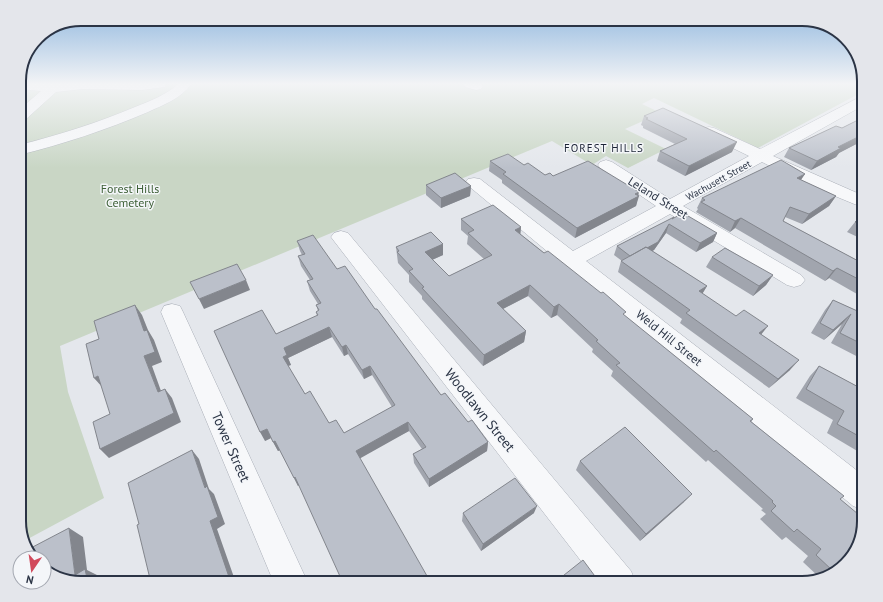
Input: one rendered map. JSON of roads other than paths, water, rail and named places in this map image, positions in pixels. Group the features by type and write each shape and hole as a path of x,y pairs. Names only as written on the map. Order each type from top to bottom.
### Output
{"street":[{"path":"26,148 71,136 133,112"},
{"name":"Wachusett Street","path":"572,260 841,112"},
{"path":"695,124 857,200"},
{"name":"Leland Street","path":"606,166 794,280"},
{"name":"Weld Hill Street","path":"474,183 857,489"},
{"name":"Woodlawn Street","path":"342,238 613,576"},
{"name":"Tower Street","path":"172,312 287,576"}],"district":[{"name":"FOREST HILLS","path":"604,148"}],"park label":[{"name":"Forest Hills Cemetery","path":"130,196"}]}
